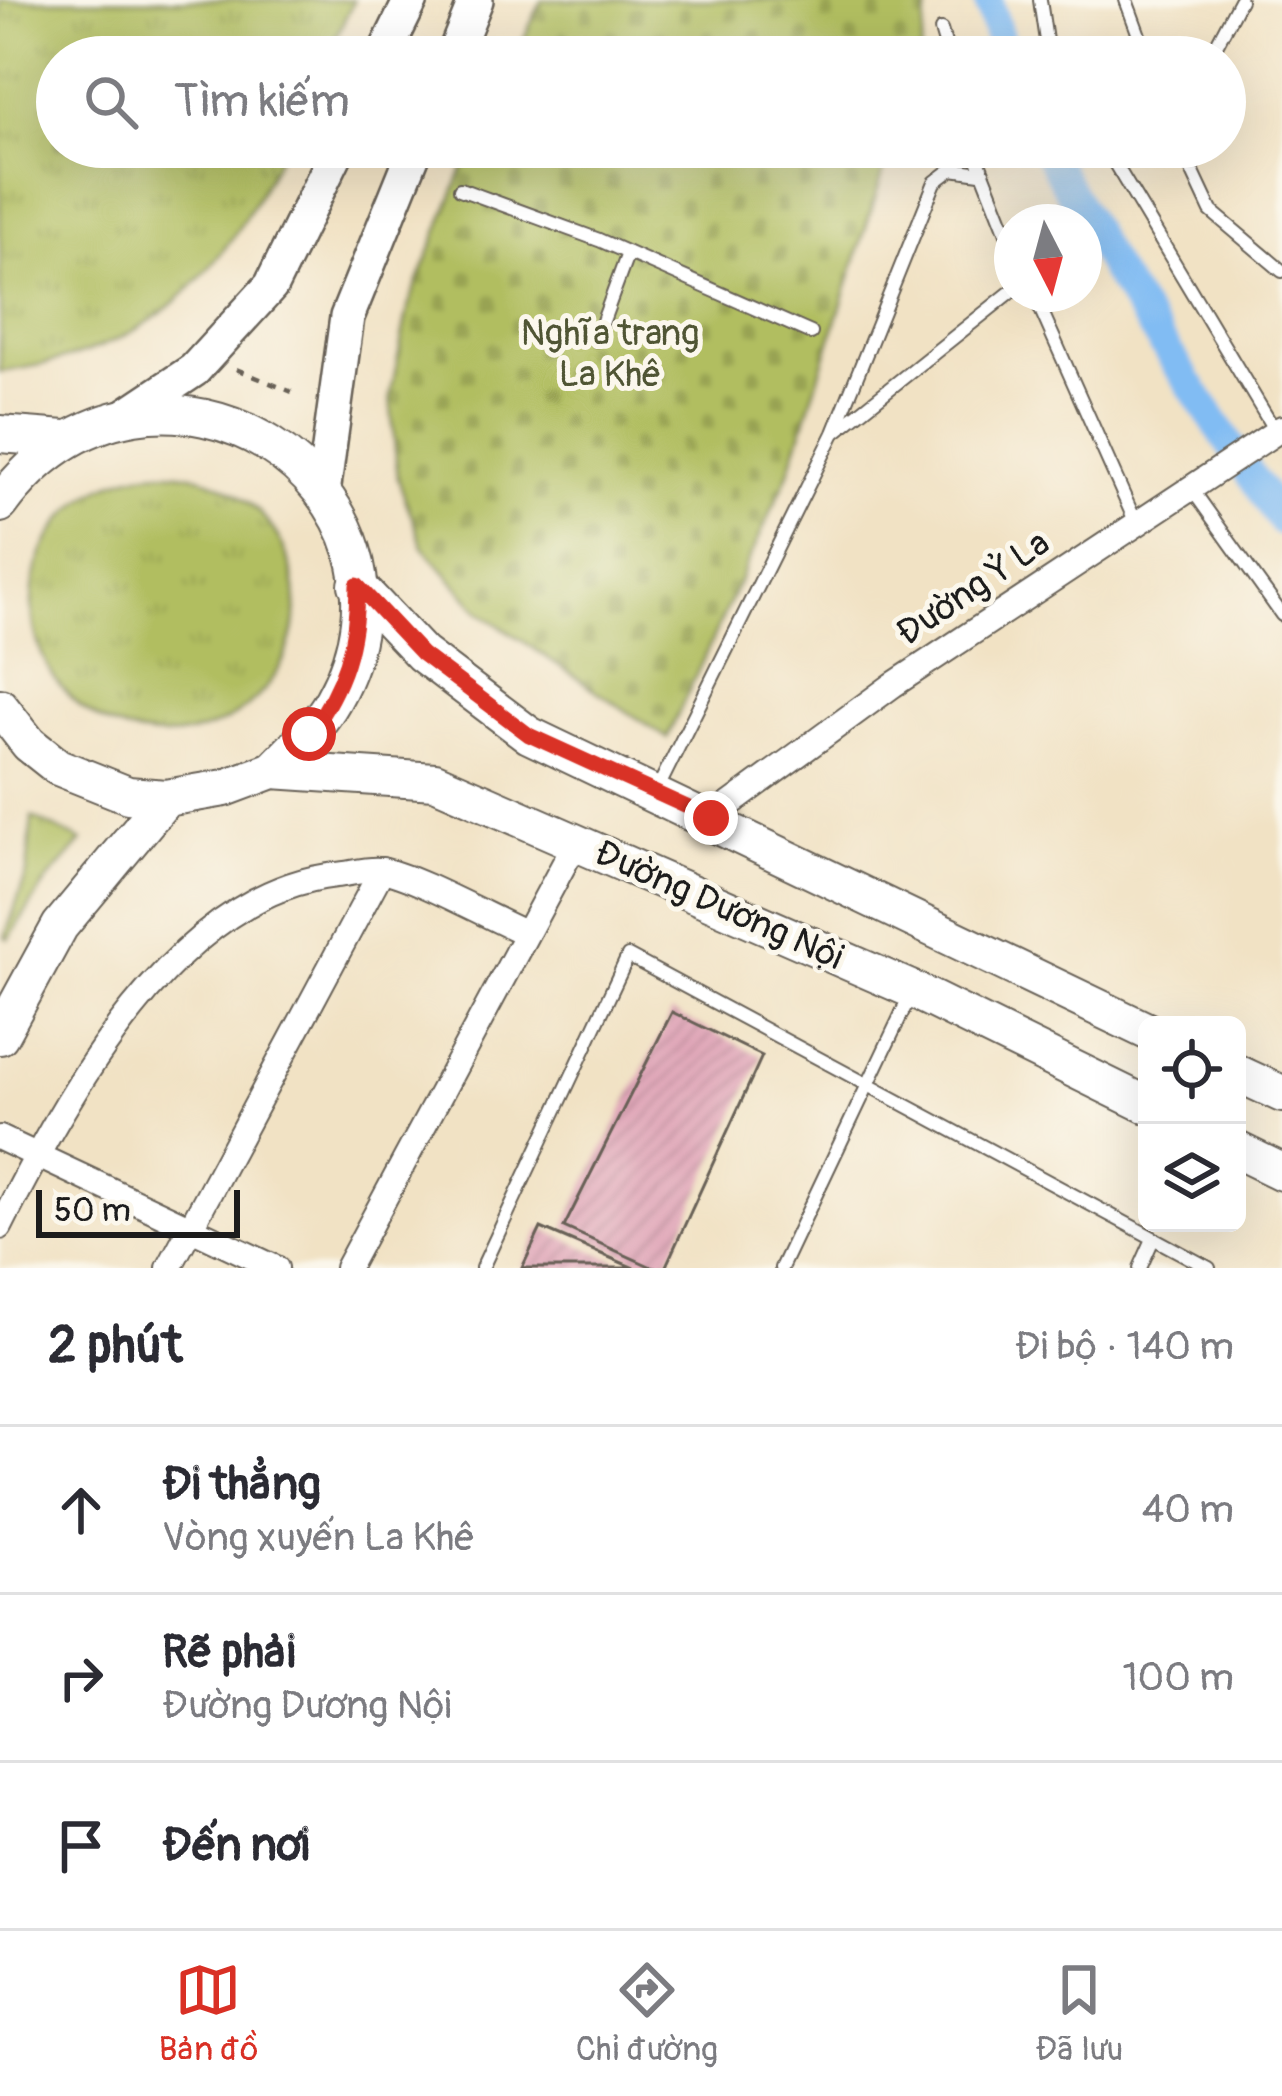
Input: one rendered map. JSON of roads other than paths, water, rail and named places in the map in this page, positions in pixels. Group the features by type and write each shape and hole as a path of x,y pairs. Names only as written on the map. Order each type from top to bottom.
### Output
{"main road":[{"path":"393,36 411,0"},
{"path":"461,36 476,0"},
{"path":"0,504 18,479 65,439 125,416 194,370 271,286 329,168"},
{"path":"323,493 347,317 407,168"},
{"path":"2,711 29,743 75,776 128,795 166,798 225,788 273,770 333,701 357,625 357,585 340,522 323,493 298,464 238,426 163,412 125,416"},
{"path":"0,434 65,439"},
{"name":"Đường Dương Nội","path":"357,585 422,654 529,735 711,818 1138,1027"},
{"path":"0,756 2,711"},
{"name":"Đường Dương Nội","path":"273,770 434,781 913,990 1138,1101"},
{"path":"0,1036 60,926 166,798"},
{"path":"913,990 939,933"},
{"path":"1246,1077 1282,1094"},
{"path":"1246,1154 1282,1172"}],"street":[{"name":"Đường Ỷ La","path":"711,818 893,685 1279,433"},
{"path":"347,1268 576,842"},
{"path":"0,1226 37,1153 120,1028 195,939 248,901 290,886 382,870 525,933"},
{"path":"169,1268 382,870"},
{"path":"0,1138 276,1268"}],"lane":[{"path":"1040,0 1045,36"},
{"path":"1126,0 1139,36"},
{"path":"1221,36 1240,0"},
{"path":"941,30 943,36"},
{"path":"979,168 994,204"},
{"path":"1119,168 1279,433"},
{"path":"1191,168 1211,211 1282,271"},
{"path":"655,794 834,433 935,182 952,170 980,173"},
{"path":"460,189 628,253 812,333"},
{"path":"596,340 628,253"},
{"path":"834,433 994,305"},
{"path":"1042,312 1136,523"},
{"path":"1191,487 1282,615"},
{"path":"482,1268 628,956 1209,1268"},
{"path":"782,1268 913,990"},
{"path":"1140,1268 1153,1239"}],"waterway":[{"path":"988,0 999,36"},
{"path":"1057,168 1114,271 1282,522"}],"park label":[{"name":"Nghĩa trang La Khê","path":"610,354"}]}
